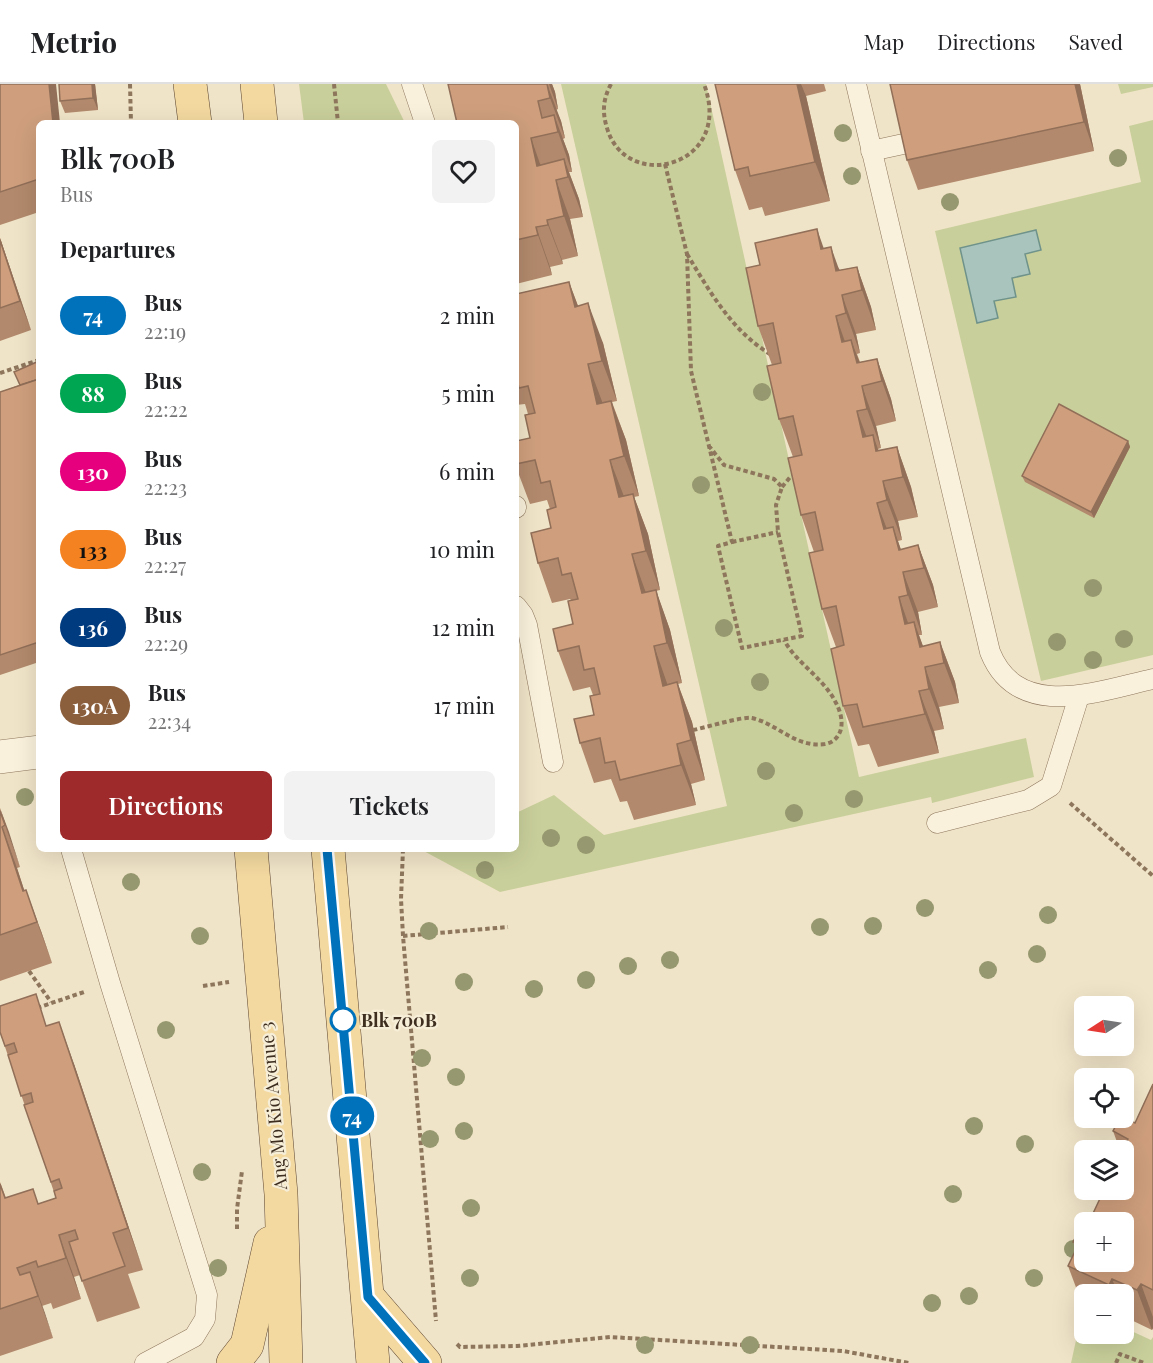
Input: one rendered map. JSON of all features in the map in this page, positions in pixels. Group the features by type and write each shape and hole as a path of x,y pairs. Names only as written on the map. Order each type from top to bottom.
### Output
{"main road":[{"path":"190,84 195,120"},
{"path":"257,84 261,120"},
{"name":"Ang Mo Kio Avenue 3","path":"251,852 281,1194 286,1363"},
{"path":"327,852 373,1363"},
{"path":"233,1363 247,1345 281,1194"},
{"path":"368,1297 425,1363"}],"street":[{"path":"0,757 36,752"}],"lane":[{"path":"412,84 424,120"},
{"path":"856,84 990,652 995,665 1002,675 1022,688 1050,697 1079,696 1153,679"},
{"path":"872,151 908,143"},
{"path":"519,610 527,625 553,762"},
{"path":"937,823 1028,800 1051,786 1079,696"},
{"path":"72,852 207,1295 205,1319 194,1336 145,1363"}],"path":[{"path":"130,84 131,120"},
{"path":"334,84 338,120"},
{"path":"611,84 604,101 604,118 608,134 617,147 630,158 645,164 665,164 678,161 694,151 705,136 711,118 710,100 704,84"},
{"path":"665,164 687,254 691,371 732,542"},
{"path":"687,254 735,326 770,354"},
{"path":"0,373 36,361"},
{"path":"709,446 724,465 774,479 782,487"},
{"path":"778,532 718,546 742,648 802,636 778,532 776,505 782,487 791,476 804,469"},
{"path":"693,730 750,717 801,742 816,745 830,743 837,738 842,723 836,702 816,677 790,652 784,640"},
{"path":"1051,786 1153,876"},
{"path":"403,852 401,899 403,936 436,1322"},
{"path":"403,936 508,927"},
{"path":"29,971 51,1002"},
{"path":"231,981 232,992"},
{"path":"35,1009 110,983"},
{"path":"203,986 220,983"},
{"path":"237,1230 237,1209 243,1162"},
{"path":"452,1339 460,1347 517,1346 610,1337 843,1351 909,1363"},
{"path":"1116,1363 1120,1354 1144,1363"}],"green space":[{"path":"299,84 386,84 404,120 304,120"},
{"path":"561,84 706,84 859,777 1026,738 1034,777 932,803 931,797 500,892 426,852 519,852 519,812 554,795 604,835 727,806"},
{"path":"1118,84 1153,84 1153,87 1121,94"},
{"path":"1153,120 1153,655 1041,681 935,231 1141,182 1129,126"},
{"path":"1134,1332 1151,1340 1153,1337 1153,1363 1071,1363 1075,1344 1134,1344"}],"water":[{"path":"1036,230 1041,250 1025,254 1030,274 1012,278 1016,297 994,301 998,318 977,323 960,248"}],"building":[{"path":"0,84 49,84 53,120 36,120 36,180 0,192"},
{"path":"59,84 92,84 93,98 60,101"},
{"path":"448,84 547,84 550,98 538,101 542,118 554,115 558,132 531,138 537,166 564,159 568,177 556,180 564,216 547,220 548,225 536,227 538,235 519,239 519,120 456,120"},
{"path":"715,84 797,84 815,162 750,176 748,167 735,170"},
{"path":"890,84 1075,84 1084,122 907,160"},
{"path":"817,229 821,249 831,247 836,271 857,267 862,290 842,295 846,313 836,316 842,342 851,340 857,363 877,359 882,381 862,386 867,409 857,411 863,437 873,435 876,451 897,447 903,477 883,481 887,500 877,503 884,529 893,527 899,550 918,545 924,568 903,572 908,595 899,597 905,624 914,622 920,647 940,642 944,663 925,667 929,689 919,691 925,714 863,727 857,704 843,706 831,649 844,645 836,606 822,609 809,553 823,550 815,512 801,515 788,458 802,455 793,416 779,419 767,366 781,363 773,323 758,326 746,268 760,265 755,243"},
{"path":"0,240 20,301 0,308"},
{"path":"569,282 575,307 588,303 602,361 588,364 597,404 611,401 624,456 610,460 619,497 633,494 646,551 632,554 642,593 656,590 667,643 654,646 663,686 677,682 691,740 677,744 681,765 620,780 615,761 605,763 600,738 580,743 574,719 594,715 590,696 600,694 594,668 584,670 579,646 558,651 553,629 573,624 568,601 578,599 571,573 562,575 558,558 538,563 531,533 551,528 547,510 556,507 550,481 541,483 535,460 519,463 519,440 530,438 525,415 535,413 528,386 519,388 519,293"},
{"path":"36,362 36,380 20,385 14,372"},
{"path":"36,380 36,643 0,655 0,392"},
{"path":"1059,404 1128,441 1091,512 1022,476"},
{"path":"0,811 5,825 2,827 23,891 26,890 37,922 0,935"},
{"path":"36,994 46,1026 59,1022 128,1228 113,1233 125,1266 82,1281 69,1242 78,1239 75,1230 59,1235 66,1258 38,1267 36,1261 17,1268 20,1275 30,1272 38,1296 0,1309 0,1184 5,1198 33,1189 38,1204 56,1198 54,1191 62,1188 59,1179 51,1182 24,1105 33,1102 31,1093 21,1096 8,1055 17,1052 14,1043 5,1046 0,1032 0,1006"},
{"path":"1153,1084 1153,1290 1141,1284 1137,1290 1134,1289 1134,1284 1123,1284 1112,1279 1110,1284 1107,1284 1081,1272 1134,1272 1134,1212 1094,1212 1099,1200 1134,1200 1134,1140 1128,1140 1113,1131 1115,1128 1134,1128"},
{"path":"1074,1253 1074,1269 1068,1266"}],"bus line":[{"name":"74","path":"327,852 368,1297 425,1363"}],"place":[{"name":"Blk 700B","path":"343,1020"}]}
